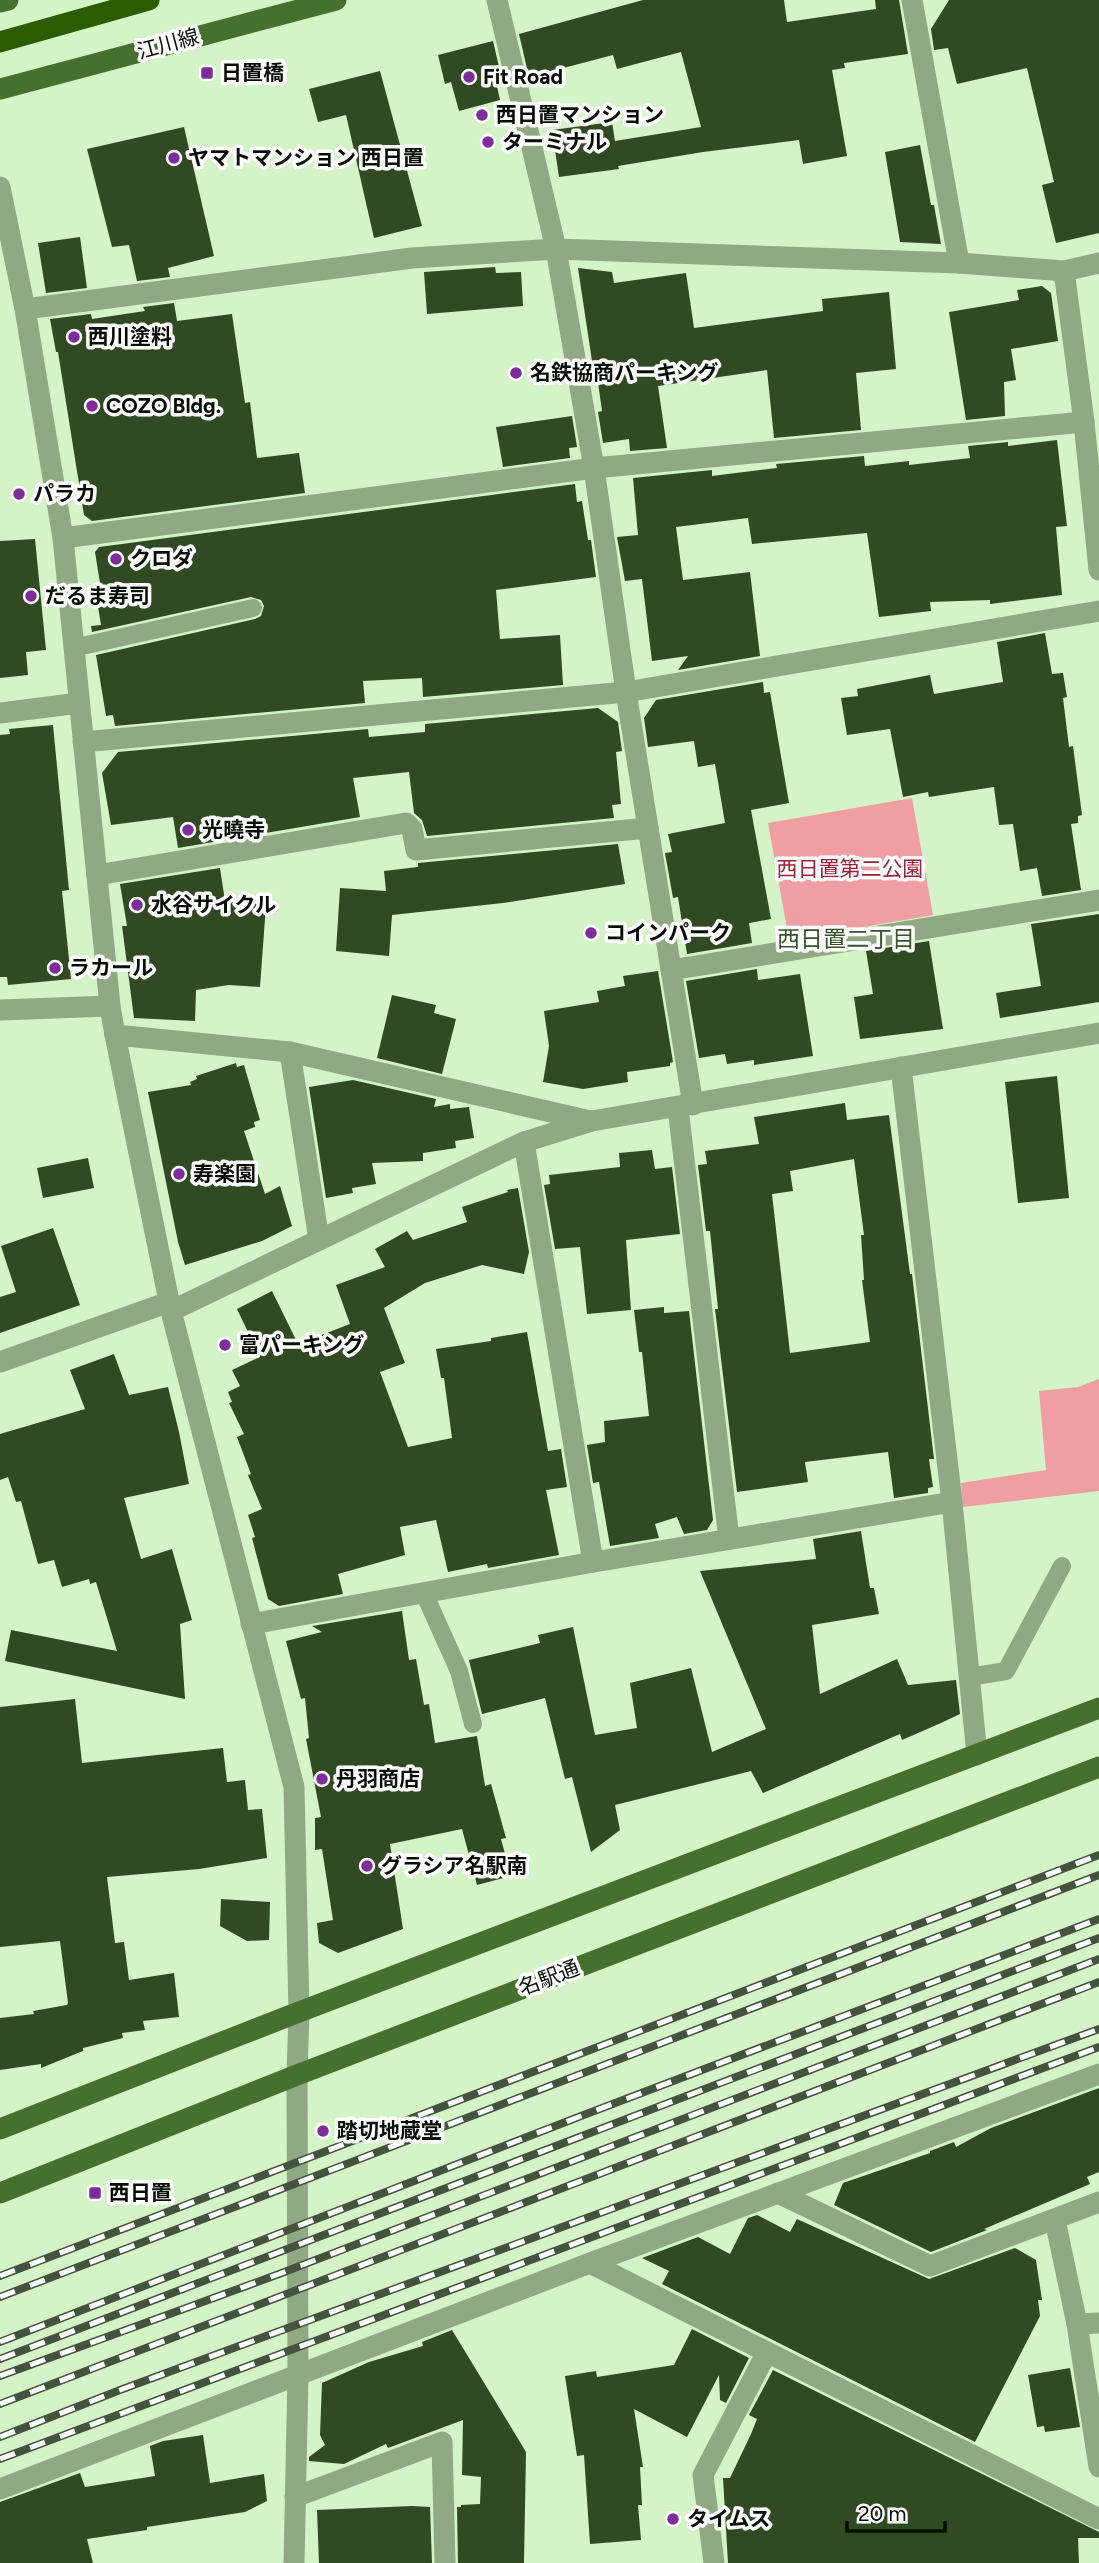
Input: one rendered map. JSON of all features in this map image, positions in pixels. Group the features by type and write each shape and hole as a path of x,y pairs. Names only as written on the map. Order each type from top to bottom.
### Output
{"highway":[{"path":"0,42 149,0"}],"main road":[{"path":"0,2 8,0"},
{"name":"江川線","path":"0,89 336,0"},
{"path":"0,2129 299,2012 1099,1708"},
{"name":"名駅通","path":"0,2193 297,2075 1099,1767"}],"street":[{"path":"497,0 556,249 594,468 626,692 671,970 729,1539"},
{"path":"912,0 959,263"},
{"path":"0,187 25,309 63,538 115,1035 170,1306 294,1787 299,2012 298,2376 294,2563"},
{"path":"25,309 412,258 556,249 959,263 1064,271 1099,263"},
{"path":"1064,271 1084,422 1099,570"},
{"path":"63,538 594,468 1084,422"},
{"path":"83,742 626,692 1099,611"},
{"path":"0,713 79,703"},
{"path":"97,875 405,823 412,829 416,850 648,828"},
{"path":"671,970 1099,900"},
{"path":"0,1010 110,1006"},
{"path":"0,1362 170,1306 319,1240 524,1142 592,1121 685,1107 1099,1033"},
{"path":"115,1035 290,1052 592,1121"},
{"path":"290,1052 319,1240"},
{"path":"901,1067 952,1502 977,1755"},
{"path":"524,1142 593,1562"},
{"path":"251,1624 593,1562 952,1502"},
{"path":"0,2489 590,2263 1099,2074"},
{"path":"778,2193 930,2266 1099,2202"},
{"path":"1055,2220 1077,2324 1099,2467"},
{"path":"590,2263 1099,2519"},
{"path":"1077,2324 1099,2323"},
{"path":"714,2563 703,2475 767,2352"},
{"path":"295,2497 442,2442 445,2563"}],"lane":[{"path":"73,648 253,608"},
{"path":"969,1677 1006,1671 1062,1566"},
{"path":"424,1593 459,1671 473,1724"}],"green space":[{"name":"西日置第二公園","path":"912,798 933,915 789,940 768,823"},
{"path":"1099,1379 1099,1491 963,1507 961,1483 1046,1470 1039,1391 1078,1387"}],"building":[{"path":"643,0 784,0 787,22 876,9 875,0 899,0 908,54 844,63 845,68 832,70 847,156 803,164 799,140 703,152 618,166 619,169 559,177 552,130 612,122 615,141 701,127 681,52 617,69 613,55 529,77 519,34"},
{"path":"949,0 1099,0 1099,233 1056,243 1042,185 1054,182 1027,68 957,84 948,48 934,50 931,29"},
{"path":"493,41 503,84 497,86 500,100 459,111 451,82 445,84 438,55"},
{"path":"380,71 422,226 374,238 346,115 318,122 309,89"},
{"path":"184,127 214,256 168,268 170,277 137,281 129,245 112,247 87,149"},
{"path":"920,145 941,244 900,242 885,152"},
{"path":"80,237 87,288 46,293 38,243"},
{"path":"495,267 496,273 521,272 523,306 427,314 424,272"},
{"path":"578,268 612,272 614,283 686,273 694,328 823,311 822,299 889,292 896,369 856,373 861,430 774,438 767,370 658,386 667,448 630,451 629,439 603,443 598,412 602,411 595,361 592,361"},
{"path":"1042,286 1051,293 1058,341 1011,349 1016,380 1004,382 1005,416 966,420 949,312 1019,300 1017,290"},
{"path":"174,303 177,321 232,314 245,403 250,402 257,458 299,453 305,493 92,521 84,515 58,352 50,319 91,314 92,319 145,311 143,307"},
{"path":"572,416 577,447 569,448 570,458 503,467 496,427"},
{"path":"1057,440 1067,526 1056,527 1062,595 990,604 990,600 930,602 931,611 879,617 867,533 752,544 748,518 676,527 683,580 750,572 760,656 678,670 688,656 652,661 642,579 625,581 617,537 638,535 633,478 712,470 712,476 777,468 776,464 864,456 865,466 909,461 909,465 970,458 968,446 1008,442 1008,446"},
{"path":"575,484 577,502 582,501 588,540 591,540 596,577 496,590 500,639 560,635 563,685 423,697 422,678 363,681 365,703 115,726 113,715 106,716 96,655 255,619 261,616 264,606 261,600 251,597 92,632 91,626 101,625 96,594 96,583 100,583 95,552 99,547"},
{"path":"35,539 46,650 26,652 28,675 0,678 0,541"},
{"path":"1045,633 1052,674 1063,673 1069,747 1073,746 1082,815 1078,816 1078,823 1071,824 1081,890 1042,896 1037,868 1020,871 1013,824 999,825 994,787 929,797 928,792 903,797 890,729 847,735 841,698 858,696 857,689 930,675 934,694 1003,682 997,642"},
{"path":"763,682 764,693 770,692 789,803 751,810 771,919 749,923 752,943 687,954 678,897 673,898 665,853 672,852 668,834 725,823 715,764 698,767 694,741 648,747 644,718 656,700"},
{"path":"598,708 618,722 622,751 616,752 621,804 612,805 614,818 427,836 422,820 414,813 409,772 353,778 360,817 178,848 173,817 111,825 102,773 118,752 368,729 369,737 425,732 425,724"},
{"path":"53,725 69,890 62,891 71,979 8,985 7,977 0,977 0,735 10,734 9,729"},
{"path":"618,844 625,884 503,903 392,915 389,956 336,951 340,888 386,891 384,871 418,867 418,863"},
{"path":"220,868 225,901 266,905 260,987 229,985 196,990 195,1021 134,1018 122,926 127,926 120,884"},
{"path":"1099,914 1099,1002 1000,1018 996,993 1041,986 1031,924"},
{"path":"929,941 943,1029 860,1039 854,997 873,994 866,951"},
{"path":"757,969 758,980 800,974 813,1056 754,1065 754,1060 727,1064 725,1054 699,1058 686,981"},
{"path":"658,971 673,1062 670,1066 627,1072 628,1082 583,1089 543,1082 549,1046 544,1011 599,1002 597,991 625,986 623,976"},
{"path":"392,995 436,1005 434,1013 456,1019 442,1074 377,1058"},
{"path":"236,1063 237,1067 244,1065 260,1120 254,1122 255,1127 244,1131 265,1194 280,1186 292,1226 262,1241 185,1265 148,1092 191,1085 190,1082 197,1079 196,1076"},
{"path":"1057,1076 1069,1198 1018,1203 1005,1082"},
{"path":"353,1080 436,1099 434,1107 450,1104 450,1109 469,1107 474,1138 455,1141 456,1148 423,1153 423,1161 372,1163 376,1184 352,1188 353,1193 326,1198 309,1087"},
{"path":"845,1103 847,1120 889,1115 912,1274 934,1459 929,1459 933,1487 928,1488 928,1493 894,1498 888,1452 805,1462 808,1482 737,1492 715,1309 718,1309 710,1231 706,1231 698,1165 707,1164 705,1151 759,1144 754,1117","holes":["854,1159 864,1235 861,1235 862,1280 870,1342 790,1353 772,1194 793,1191 790,1171"]},
{"path":"652,1150 655,1169 672,1167 680,1234 626,1240 631,1310 587,1314 580,1247 555,1249 544,1185 550,1184 549,1175 620,1167 619,1153"},
{"path":"88,1158 94,1188 43,1198 37,1168"},
{"path":"518,1188 529,1252 524,1274 482,1265 425,1283 384,1308 405,1363 380,1372 408,1447 452,1438 444,1378 441,1378 436,1349 491,1341 491,1338 527,1332 548,1451 561,1449 567,1487 546,1490 559,1555 488,1568 487,1564 448,1572 436,1520 400,1527 405,1555 338,1574 343,1594 279,1606 268,1599 252,1538 255,1537 248,1515 262,1509 237,1437 244,1434 229,1403 232,1402 228,1392 240,1386 232,1370 260,1357 237,1309 272,1291 298,1344 350,1324 336,1285 385,1267 375,1249 407,1231 413,1240 467,1222 462,1207"},
{"path":"53,1228 80,1305 0,1333 0,1297 16,1292 1,1246"},
{"path":"664,1307 664,1313 689,1311 713,1520 707,1530 684,1534 677,1517 655,1524 659,1538 610,1546 599,1482 593,1483 587,1445 605,1442 604,1421 649,1416 634,1310"},
{"path":"114,1354 129,1395 168,1387 179,1432 189,1484 124,1498 141,1559 172,1549 192,1620 180,1624 185,1699 5,1661 11,1630 117,1651 96,1582 90,1584 89,1579 62,1587 54,1560 38,1564 21,1501 16,1502 8,1477 0,1480 0,1434 85,1409 70,1370"},
{"path":"861,1531 870,1588 874,1588 879,1614 812,1625 820,1694 897,1659 908,1685 956,1680 960,1714 902,1740 900,1734 763,1793 751,1771 615,1805 620,1830 591,1852 572,1777 565,1779 545,1698 482,1714 469,1660 540,1643 538,1635 573,1627 595,1735 637,1728 630,1683 691,1668 712,1752 766,1729 700,1571 816,1559 813,1539"},
{"path":"402,1611 409,1660 416,1659 424,1705 429,1704 435,1743 477,1736 485,1786 491,1784 506,1838 501,1839 511,1876 477,1885 462,1829 390,1844 403,1929 338,1953 319,1943 317,1923 333,1920 322,1849 315,1850 315,1818 321,1817 306,1739 309,1738 305,1698 301,1699 286,1641 322,1632 312,1626"},
{"path":"75,1699 82,1763 223,1748 227,1782 245,1780 248,1810 262,1809 267,1858 199,1869 107,1877 115,1943 124,1942 129,1980 174,1973 179,2017 143,2021 145,2030 122,2033 123,2038 83,2048 83,2051 41,2068 41,2064 0,2070 0,2018 34,2014 33,2011 68,2003 60,1941 0,1947 0,1707"},
{"path":"221,1899 270,1902 269,1940 247,1941 220,1926"},
{"path":"1099,2088 1099,2172 1087,2177 1090,2184 984,2229 987,2230 931,2252 834,2205 843,2183 954,2142 956,2147 991,2128"},
{"path":"757,2215 790,2232 797,2219 929,2279 1015,2248 1036,2260 1042,2300 1038,2300 1040,2316 975,2442 662,2284 669,2271 642,2258 698,2237 730,2254 748,2218"},
{"path":"692,2329 749,2358 726,2403 720,2400 719,2375 687,2437 634,2409 643,2467 640,2467 642,2505 638,2505 641,2540 590,2544 584,2455 577,2456 565,2376 596,2371 597,2377 674,2365"},
{"path":"452,2330 526,2452 524,2563 458,2563 457,2507 480,2504 481,2477 462,2475 463,2420 388,2448 386,2444 344,2464 309,2461 309,2457 325,2445 320,2435 322,2383 369,2362 423,2346 422,2342"},
{"path":"1070,2368 1080,2427 1045,2432 1044,2426 1037,2427 1028,2375"},
{"path":"773,2370 1099,2532 1099,2538 1078,2538 1079,2563 728,2563 723,2478 730,2478 751,2434 757,2419 749,2415"},
{"path":"203,2435 210,2483 264,2474 267,2501 245,2512 87,2539 93,2563 0,2563 0,2502 80,2473 85,2487 155,2476 150,2446 163,2441"},
{"path":"430,2507 432,2563 319,2563 317,2510"}],"railway":[{"path":"0,2276 1099,1855"},
{"path":"0,2297 1099,1875"},
{"path":"0,2342 581,2116 1099,1919"},
{"path":"0,2359 1099,1938"},
{"path":"0,2376 279,2274 1099,1959"},
{"path":"0,2404 1099,1982"},
{"path":"0,2437 120,2390 1099,2029"},
{"path":"0,2459 1099,2047"}],"place":[{"name":"日置橋","path":"207,73"},
{"name":"Fit Road","path":"469,77"},
{"name":"西日置マンション","path":"482,115"},
{"name":"ターミナル","path":"488,142"},
{"name":"ヤマトマンション 西日置","path":"174,158"},
{"name":"西川塗料","path":"74,337"},
{"name":"名鉄協商パーキング","path":"516,373"},
{"name":"COZO Bldg.","path":"92,406"},
{"name":"パラカ","path":"19,494"},
{"name":"クロダ","path":"116,559"},
{"name":"だるま寿司","path":"31,596"},
{"name":"光曉寺","path":"188,830"},
{"name":"水谷サイクル","path":"137,905"},
{"name":"コインパーク","path":"591,933"},
{"name":"ラカール","path":"55,968"},
{"name":"寿楽園","path":"179,1174"},
{"name":"富パーキング","path":"225,1345"},
{"name":"丹羽商店","path":"322,1779"},
{"name":"グラシア名駅南","path":"367,1866"},
{"name":"踏切地蔵堂","path":"323,2131"},
{"name":"西日置","path":"95,2193"},
{"name":"タイムス","path":"673,2519"}],"district":[{"name":"西日置二丁目","path":"846,939"}]}
